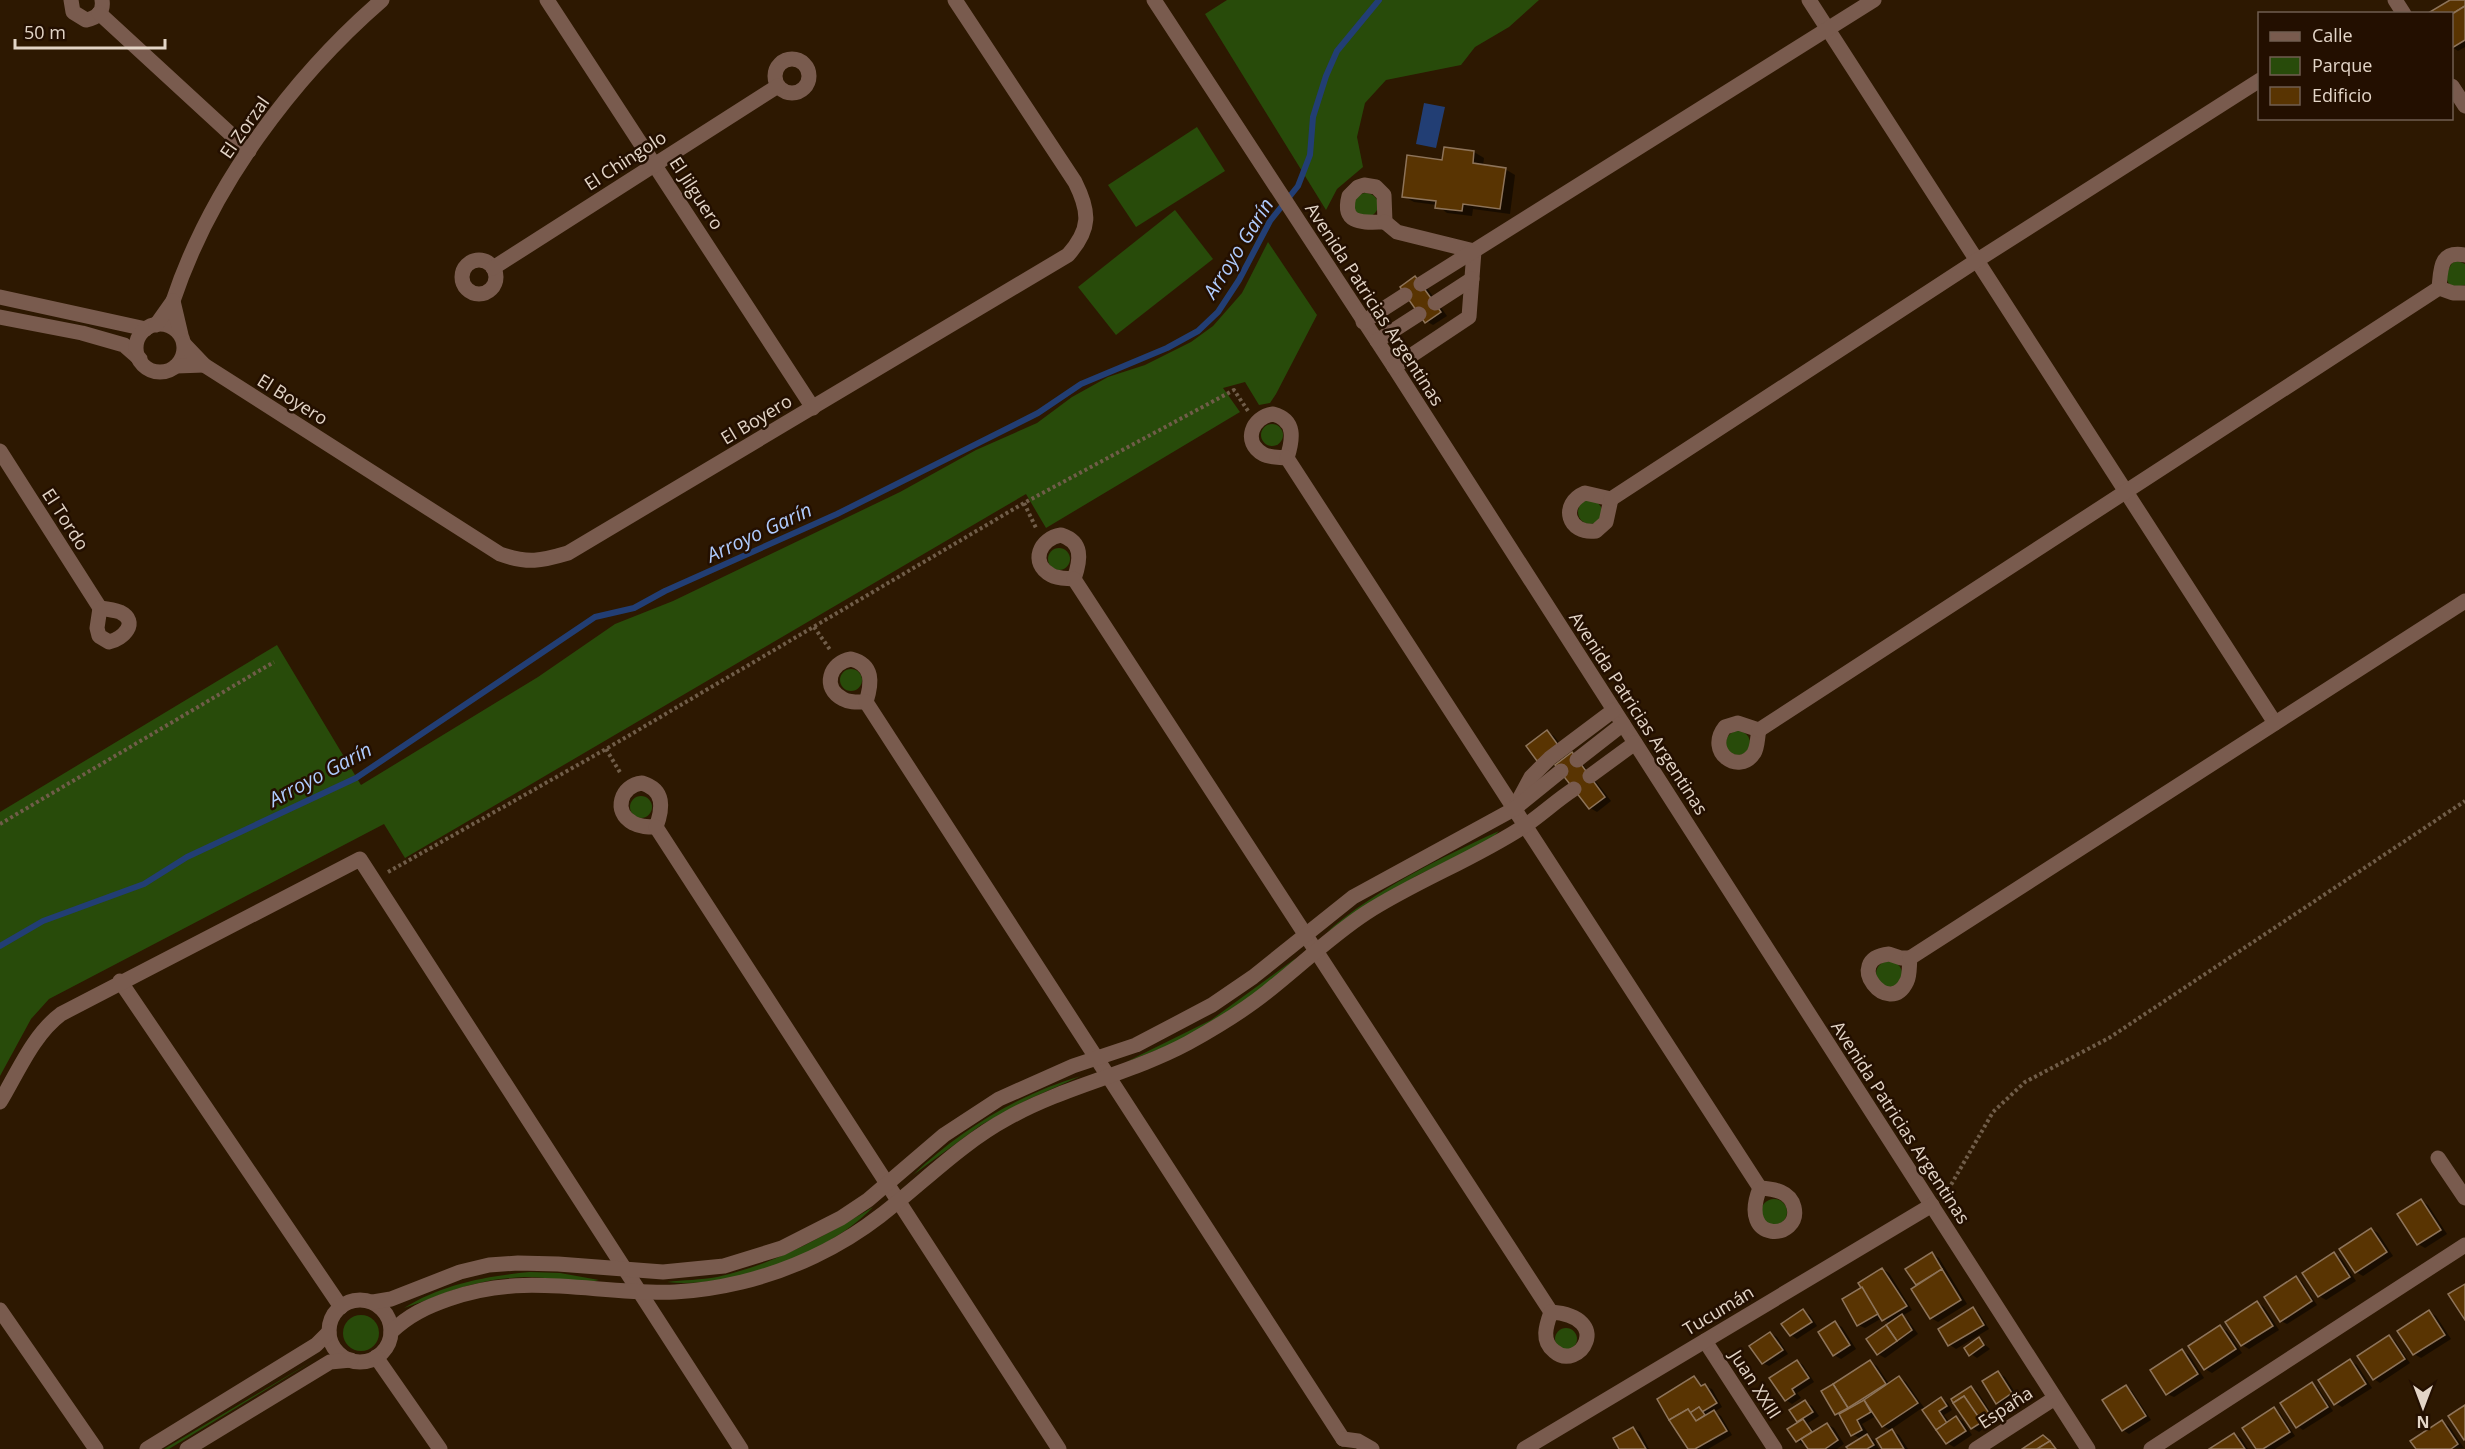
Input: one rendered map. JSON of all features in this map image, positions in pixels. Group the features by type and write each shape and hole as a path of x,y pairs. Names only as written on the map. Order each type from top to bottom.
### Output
{"street":[{"path":"71,0 73,12 81,19 91,19 101,7 249,151"},
{"name":"El Zorzal","path":"151,326 173,301 201,233 249,151 270,121 330,49 382,0"},
{"name":"El Jilguero","path":"548,0 813,408"},
{"name":"El Boyero","path":"182,340 204,366 500,554 520,561 543,561 568,553 1068,255 1080,241 1086,224 1086,208 1075,182 955,0"},
{"name":"Avenida Patricias Argentinas","path":"1154,0 1394,368 2088,1449"},
{"path":"1809,0 2275,723"},
{"path":"1421,284 1874,0"},
{"path":"1611,499 2258,81"},
{"name":"El Chingolo","path":"493,268 778,86"},
{"path":"2453,89 2465,106"},
{"path":"1385,222 1396,232 1474,250"},
{"path":"1394,368 1469,316 1474,250"},
{"path":"2439,288 2439,273 2445,260 2457,254 2465,255"},
{"path":"1435,303 1472,279"},
{"path":"1759,730 2439,288 2453,292 2465,292"},
{"path":"1363,321 1405,294"},
{"path":"0,297 151,326 170,326 182,340"},
{"path":"173,301 182,340 181,360 176,366"},
{"path":"1377,342 1419,314"},
{"path":"0,317 82,333 124,345 149,369 156,371 163,372 176,366 204,366"},
{"path":"140,359 137,353 138,339 151,326"},
{"path":"1287,458 1272,457 1254,446 1251,436 1255,422 1260,417 1273,414 1281,416 1289,423 1293,434 1287,458 1760,1188"},
{"name":"El Tordo","path":"0,451 100,608"},
{"path":"1074,579 1050,575 1042,567 1038,557 1043,543 1048,538 1060,535 1069,537 1077,544 1080,555 1074,579 1551,1312"},
{"path":"1910,958 2465,601"},
{"path":"866,702 842,699 833,692 830,673 839,663 851,659 860,661 868,668 871,678 866,702 1097,1058 1341,1444 1358,1441 1372,1449"},
{"path":"1514,809 1531,777 1550,758 1614,710"},
{"path":"1577,760 1623,724"},
{"path":"1590,776 1635,743"},
{"path":"351,1360 334,1347 329,1332 332,1318 341,1307 356,1300 373,1302 391,1299 460,1272 489,1265 538,1263 663,1272 724,1266 754,1258 807,1237 868,1200 944,1135 999,1099 1031,1083 1137,1045 1212,1005 1353,897 1514,809 1561,771"},
{"path":"656,827 632,823 624,816 620,806 624,794 630,787 642,783 651,786 658,793 662,803 656,827 1059,1449"},
{"path":"391,1332 405,1319 421,1310 477,1289 530,1285 675,1292 737,1283 767,1275 818,1254 852,1236 982,1133 1042,1101 1148,1062 1223,1023 1264,994 1364,914 1525,826 1574,789"},
{"path":"0,1102 38,1036 61,1014 120,981 360,859 741,1449"},
{"path":"120,981 341,1307"},
{"path":"2438,1158 2465,1198"},
{"name":"Tucumán","path":"1524,1449 1932,1205"},
{"path":"2151,1449 2465,1245"},
{"path":"187,1449 330,1362 351,1360 360,1362 376,1357 387,1347 391,1332 384,1311 373,1302"},
{"path":"0,1310 96,1449"},
{"path":"147,1449 316,1345 329,1332"},
{"name":"Juan XXIII","path":"1705,1341 1775,1449"},
{"path":"376,1357 440,1449"},
{"name":"España","path":"1976,1449 2055,1398"}],"path":[{"path":"375,880 606,749 1024,503 1234,390 1255,422"},
{"path":"1024,503 1043,543"},
{"path":"814,627 839,663"},
{"path":"0,824 274,662"},
{"path":"606,749 630,787"},
{"path":"1932,1205 1948,1190 1993,1112 2025,1082 2109,1038 2465,801"}],"green space":[{"path":"1227,0 1539,0 1509,27 1475,47 1461,65 1386,80 1365,103 1357,137 1363,167 1337,189 1326,210 1205,14"},
{"path":"1197,127 1225,171 1136,227 1108,185"},
{"path":"1366,193 1375,196 1378,205 1375,214 1366,217 1357,214 1354,205 1357,196"},
{"path":"1175,210 1213,259 1116,335 1078,287"},
{"path":"1268,242 1317,315 1270,403 1259,405 1245,382 1223,388 1240,412 1046,528 1026,494 405,858 384,824 49,999 31,1019 0,1076 0,812 277,645 361,785 538,677 615,624 673,601 900,492 976,450 1037,423 1072,397 1108,377 1145,365 1191,342 1213,326 1242,293"},
{"path":"2458,261 2465,264 2465,285 2456,287 2449,284 2445,276 2452,263"},
{"path":"1272,424 1280,427 1283,435 1280,443 1272,446 1264,443 1261,435 1264,427"},
{"path":"1585,500 1595,500 1602,507 1602,517 1595,524 1585,524 1578,517 1578,507"},
{"path":"1059,548 1067,551 1070,559 1067,567 1059,570 1051,567 1048,559 1051,551"},
{"path":"851,669 859,672 862,680 859,688 851,691 843,688 840,680 843,672"},
{"path":"1738,731 1747,734 1750,743 1747,752 1738,755 1729,752 1726,743 1729,734"},
{"path":"641,796 649,799 652,807 649,815 641,818 633,815 630,807 633,799"},
{"path":"1499,831 1489,841 1416,876 1327,932 1387,888 1432,863"},
{"path":"1296,958 1283,974 1261,991 1180,1041 1126,1062 1211,1020"},
{"path":"1889,961 1898,965 1902,974 1898,983 1889,987 1880,983 1876,974 1880,965"},
{"path":"1081,1076 1029,1099 981,1125 913,1175 950,1143 991,1115 1035,1093"},
{"path":"1774,1199 1783,1203 1787,1212 1783,1221 1774,1225 1765,1221 1761,1212 1765,1203"},
{"path":"873,1207 831,1240 778,1265 720,1280 692,1283 667,1282 717,1277 759,1265 817,1239"},
{"path":"530,1272 560,1273 599,1280 583,1282 525,1277 496,1280 460,1288 404,1308 434,1293 465,1282"},
{"path":"361,1315 374,1320 379,1333 374,1346 361,1351 348,1346 343,1333 348,1320"},
{"path":"1566,1328 1574,1331 1577,1339 1574,1347 1566,1350 1558,1347 1555,1339 1558,1331"},
{"path":"316,1359 169,1449 164,1449"}],"water":[{"path":"1424,103 1445,107 1436,148 1416,144"}],"building":[{"path":"2450,0 2465,0 2465,6 2453,13 2430,12"},
{"path":"2465,6 2465,40 2453,47 2453,13"},
{"path":"1444,147 1474,151 1473,163 1506,168 1500,209 1463,204 1462,211 1435,208 1436,201 1402,197 1407,155 1442,160"},
{"path":"1415,276 1441,312 1425,323 1400,287"},
{"path":"1547,730 1558,745 1537,761 1526,746"},
{"path":"1572,752 1605,797 1589,809 1555,765"},
{"path":"2421,1199 2441,1230 2417,1245 2397,1214"},
{"path":"2371,1228 2387,1252 2355,1273 2339,1249"},
{"path":"1932,1252 1942,1269 1916,1285 1905,1269"},
{"path":"2334,1252 2350,1277 2318,1297 2302,1273"},
{"path":"1882,1268 1907,1306 1882,1321 1858,1283"},
{"path":"1942,1269 1961,1300 1930,1319 1911,1289"},
{"path":"2296,1276 2312,1301 2280,1322 2264,1297"},
{"path":"2465,1284 2465,1320 2448,1294"},
{"path":"1862,1287 1878,1314 1857,1326 1842,1299"},
{"path":"2257,1301 2273,1326 2241,1346 2225,1322"},
{"path":"1973,1307 1984,1325 1948,1346 1938,1329"},
{"path":"1803,1309 1812,1322 1790,1336 1781,1324"},
{"path":"2429,1310 2445,1335 2413,1355 2397,1331"},
{"path":"1902,1314 1912,1330 1897,1341 1886,1325"},
{"path":"1835,1321 1850,1345 1833,1356 1818,1332"},
{"path":"1886,1325 1897,1341 1877,1355 1866,1339"},
{"path":"2220,1325 2236,1349 2204,1370 2188,1346"},
{"path":"1770,1332 1783,1350 1762,1364 1749,1346"},
{"path":"2389,1335 2405,1359 2373,1380 2357,1356"},
{"path":"1979,1337 1984,1345 1969,1356 1964,1348"},
{"path":"2182,1349 2198,1374 2166,1395 2150,1370"},
{"path":"2350,1359 2366,1384 2334,1405 2318,1380"},
{"path":"1797,1360 1809,1378 1792,1389 1795,1394 1785,1401 1769,1378"},
{"path":"1870,1360 1886,1384 1848,1408 1833,1384"},
{"path":"1998,1371 2012,1393 1996,1404 1982,1381"},
{"path":"1694,1376 1701,1386 1705,1384 1717,1403 1702,1412 1699,1407 1690,1413 1688,1409 1669,1420 1657,1399"},
{"path":"1899,1376 1918,1403 1882,1427 1864,1400"},
{"path":"2312,1382 2328,1407 2296,1428 2280,1403"},
{"path":"1833,1384 1848,1408 1835,1415 1821,1391"},
{"path":"2126,1385 2146,1416 2122,1431 2102,1400"},
{"path":"1971,1386 1989,1413 1979,1419 1964,1396 1953,1403 1951,1399"},
{"path":"1964,1396 1982,1422 1971,1429 1953,1403"},
{"path":"1941,1397 1947,1406 1939,1411 1947,1423 1936,1430 1922,1410"},
{"path":"1805,1400 1813,1412 1797,1422 1789,1410"},
{"path":"1864,1400 1871,1412 1857,1420 1862,1430 1851,1436 1839,1414"},
{"path":"2465,1405 2465,1439 2464,1440 2448,1416"},
{"path":"1699,1407 1705,1415 1696,1421 1690,1413"},
{"path":"2274,1407 2290,1432 2263,1449 2256,1449 2242,1428"},
{"path":"1688,1409 1696,1421 1714,1410 1727,1431 1695,1449 1688,1449 1669,1420"},
{"path":"1956,1416 1966,1431 1946,1444 1936,1430"},
{"path":"1803,1419 1812,1432 1796,1442 1787,1429"},
{"path":"2442,1420 2458,1444 2451,1449 2416,1449 2410,1441"},
{"path":"1827,1423 1838,1440 1825,1449 1808,1449 1801,1439"},
{"path":"1633,1427 1646,1449 1619,1449 1613,1438"},
{"path":"1892,1429 1904,1449 1882,1449 1876,1439"},
{"path":"2234,1433 2245,1449 2209,1449"},
{"path":"1867,1434 1874,1445 1867,1449 1848,1449 1846,1447"},
{"path":"2043,1435 2050,1441 2037,1449 2022,1449"},
{"path":"2050,1441 2056,1449 2037,1449"}],"waterway":[{"name":"Arroyo Garín","path":"0,946 43,921 144,884 187,857 356,778 595,617 634,608 665,591 837,514 1038,413 1081,384 1167,348 1198,331 1218,312 1239,280 1270,221 1298,186 1310,155 1313,117 1326,76 1337,51 1379,0"}]}
